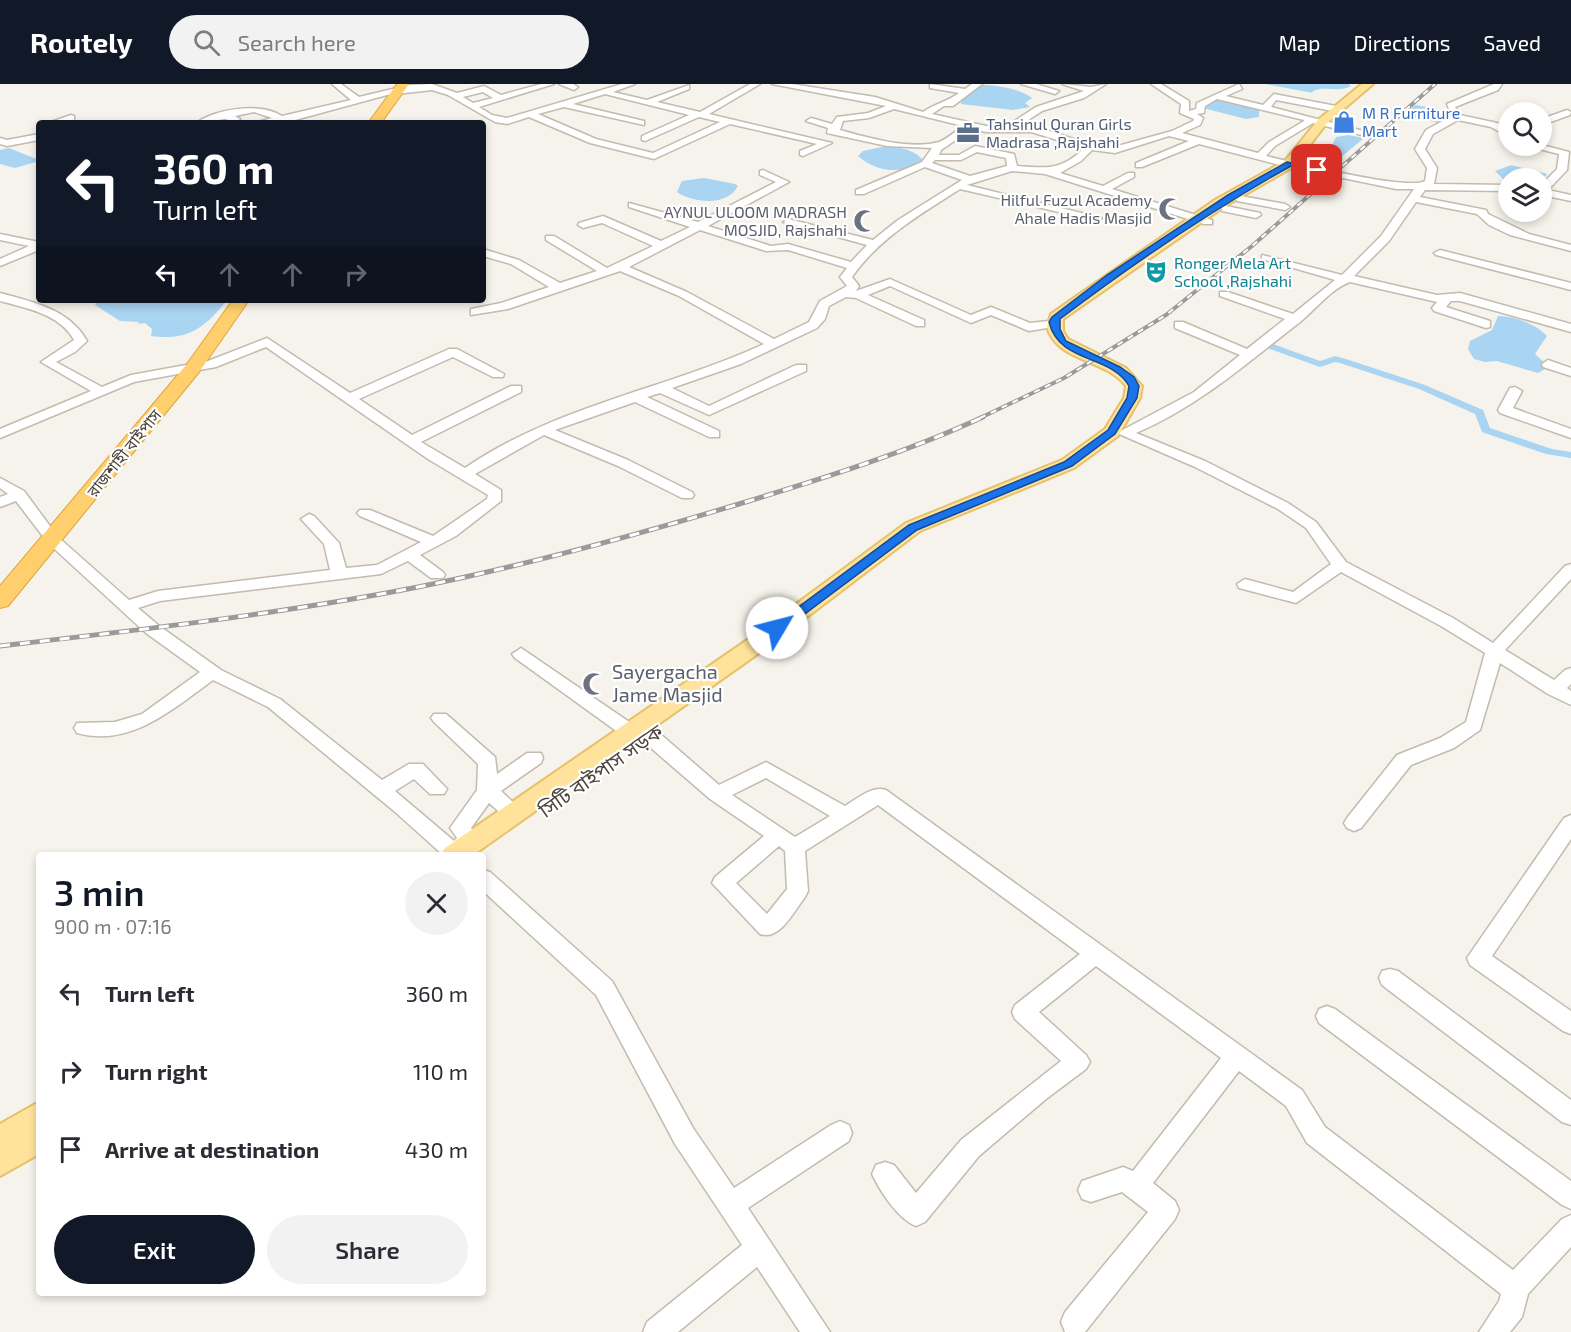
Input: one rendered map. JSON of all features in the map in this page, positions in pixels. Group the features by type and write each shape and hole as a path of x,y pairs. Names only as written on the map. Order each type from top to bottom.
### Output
{"highway":[{"path":"376,120 401,87"},
{"name":"রাজশাহী বাইপাস","path":"0,601 194,368 239,303"}],"main road":[{"path":"459,852 641,735 913,527 1068,464 1112,432 1132,398 1134,386 1130,379 1117,369 1063,342 1058,337 1052,323 1061,313 1110,277 1203,220 1225,200 1295,165 1324,118 1368,84"},
{"path":"1324,118 1381,84"},
{"name":"সিটি বাইপাস সড়ক","path":"486,852 641,735 869,568 922,532 1080,470 1124,433 1144,402 1147,386 1143,377 1136,369 1075,341 1066,332 1065,324 1069,317 1203,220 1226,209 1295,165"},
{"path":"0,1141 36,1118"},
{"path":"0,1161 36,1139"}],"street":[{"path":"336,84 358,101"},
{"path":"473,106 550,84"},
{"path":"562,84 574,87"},
{"path":"284,120 358,101 401,87 434,87 502,122 604,94 631,84"},
{"path":"645,138 700,114 756,84"},
{"path":"776,84 801,86 836,95 875,100 925,115 971,125 999,129 1032,129 1089,148 1110,151 1162,134 1173,134 1355,179 1420,188 1498,188"},
{"path":"821,103 849,87 838,84"},
{"path":"925,115 942,104 950,104 978,84"},
{"path":"1025,84 1055,91"},
{"path":"1066,84 1093,90"},
{"path":"1010,128 1039,109 1093,90 1102,84"},
{"path":"1155,84 1186,103 1183,111 1199,121 1173,134"},
{"path":"1457,117 1450,106 1498,84"},
{"path":"933,86 965,92"},
{"path":"650,102 686,87"},
{"path":"1187,114 1201,111 1200,105 1211,96 1227,95 1239,87"},
{"path":"455,96 481,88 501,99"},
{"path":"617,106 649,91"},
{"path":"604,94 635,98 827,144 803,153"},
{"path":"1216,96 1289,113 1324,118 1370,134"},
{"path":"542,97 641,123"},
{"path":"1266,106 1274,97 1307,99 1324,118"},
{"path":"1289,113 1307,99"},
{"path":"812,140 833,129 840,119 869,115 895,106"},
{"path":"211,120 252,108 261,109 278,120"},
{"path":"788,134 825,113"},
{"path":"1552,118 1567,113"},
{"path":"532,115 593,141 654,156 731,120"},
{"path":"225,116 239,120"},
{"path":"1124,433 1153,421 1210,388 1249,354 1347,279 1381,243 1420,188 1430,182 1432,168 1420,149 1429,132 1457,117 1498,127"},
{"path":"63,120 70,118"},
{"path":"1260,157 1270,143 1304,127 1310,121 1324,118"},
{"path":"811,121 855,137 929,147 942,144"},
{"path":"555,126 568,122"},
{"path":"860,192 925,164 933,157 937,148 971,125"},
{"path":"24,140 20,133 36,128"},
{"path":"933,157 953,160 971,153 1005,133 999,129"},
{"path":"2,143 36,138"},
{"path":"1139,165 1198,141"},
{"path":"1048,172 1067,165 1089,148"},
{"path":"975,149 1011,156 1012,168"},
{"path":"1552,149 1568,151 1562,170 1552,180"},
{"path":"925,164 970,178"},
{"path":"852,295 853,286 846,277 852,266 874,244 970,178 1012,168 1048,172 1203,220"},
{"path":"475,312 504,306 620,267 784,182 763,173"},
{"path":"1104,189 1131,175"},
{"path":"959,186 1097,218"},
{"path":"1498,192 1483,216 1516,234 1571,248"},
{"path":"1552,193 1571,198"},
{"path":"1241,199 1285,207"},
{"path":"1414,199 1490,207"},
{"path":"633,205 770,249 788,247 852,266"},
{"path":"1226,209 1256,215"},
{"path":"583,225 603,219 661,245"},
{"path":"788,222 874,244"},
{"path":"0,237 36,244"},
{"path":"26,241 36,237"},
{"path":"550,238 605,271"},
{"path":"0,263 36,246"},
{"path":"1440,252 1571,287"},
{"path":"486,253 515,262 559,288"},
{"path":"1266,256 1347,279 1437,299 1446,297 1567,327"},
{"path":"620,267 683,294 774,344"},
{"path":"466,475 543,430 737,361 813,325 819,319 824,304 890,282 971,319 991,311 1027,327 1052,323"},
{"path":"1224,294 1296,319"},
{"path":"852,295 920,323"},
{"path":"0,297 30,305 73,328 81,341 71,350 47,362 100,391"},
{"path":"1429,321 1446,297"},
{"path":"1446,297 1486,324"},
{"path":"1035,334 1047,329 1052,323"},
{"path":"1179,325 1249,354"},
{"path":"0,434 131,379 194,368 267,342 412,441 494,491 497,497 457,529 381,570 158,596 129,605"},
{"path":"351,398 453,352 498,374"},
{"path":"1548,364 1571,372"},
{"path":"661,388 709,411 801,368"},
{"path":"412,441 516,389"},
{"path":"1515,391 1505,410 1571,434"},
{"path":"634,396 714,434"},
{"path":"543,430 623,464 687,495"},
{"path":"1124,433 1200,464 1283,506 1311,525 1340,565 1447,622 1571,699"},
{"path":"0,482 20,494 52,540 129,605 152,628 212,672 274,703 381,790 452,852"},
{"path":"0,503 20,494"},
{"path":"365,513 434,542"},
{"path":"309,519 335,546 338,575"},
{"path":"409,555 437,575"},
{"path":"1245,584 1296,598 1340,565"},
{"path":"1354,823 1404,760 1447,743 1474,725 1494,652 1571,570"},
{"path":"521,654 641,735 717,794 795,847"},
{"path":"83,728 116,729 148,718 212,672"},
{"path":"1554,690 1571,674"},
{"path":"440,718 488,762 487,791"},
{"path":"457,852 468,839 460,828 487,791 534,758"},
{"path":"381,790 416,769 437,789"},
{"path":"717,794 766,769 846,816"},
{"path":"487,791 516,814"},
{"path":"795,847 879,795 1294,1098 1316,1135 1515,1288"},
{"path":"1571,823 1478,958 1571,1024"},
{"path":"778,835 722,883 768,928 798,891 795,847"},
{"path":"486,881 604,988 684,1136 816,1332"},
{"path":"885,1174 916,1212 970,1148 1038,1091 1078,1062 1023,1012 1095,954"},
{"path":"1390,978 1571,1114"},
{"path":"1327,1016 1571,1196"},
{"path":"1137,1186 1155,1159 1237,1056"},
{"path":"730,1205 840,1133"},
{"path":"1075,1322 1166,1210 1137,1186 1123,1179 1091,1190"},
{"path":"1493,1332 1512,1307 1515,1288 1571,1228"},
{"path":"657,1332 759,1248"}],"water":[{"path":"1265,84 1349,84 1351,86 1342,89 1321,89 1313,93"},
{"path":"982,85 1022,92 1032,98 1025,103 1030,107 1013,110 961,104 961,100"},
{"path":"1215,96 1267,107 1259,111 1259,117 1246,119 1203,108"},
{"path":"1415,105 1445,110 1449,119 1445,124 1403,116"},
{"path":"1348,135 1364,138 1334,163 1324,162 1336,137"},
{"path":"886,146 913,152 925,163 907,169 890,170 874,166 858,156 863,151"},
{"path":"9,148 36,159 36,162 15,168 0,164 0,150"},
{"path":"1511,165 1523,168 1503,168"},
{"path":"704,178 738,186 726,197 709,201 692,199 677,192 682,181"},
{"path":"97,303 224,303 211,318 195,330 186,334 164,337 151,336 152,329 145,323 120,321 95,305"},
{"path":"1498,316 1524,321 1547,336 1535,354 1545,363 1545,369 1538,373 1497,361 1485,362 1474,359 1468,349 1470,341 1492,330"}],"waterway":[{"path":"1270,346 1320,364 1335,359 1343,361 1422,387 1479,412 1486,430 1550,452 1571,455"}],"railway":[{"path":"980,418 1064,378 1166,315 1252,246 1435,84"},
{"path":"0,646 262,613 366,597 499,569 580,549 801,485 893,454 983,417"}],"place":[{"name":"M R Furniture Mart","path":"1344,122"},
{"name":"Tahsinul Quran Girls Madrasa ,Rajshahi","path":"968,133"},
{"name":"Hilful Fuzul Academy Ahale Hadis Masjid","path":"1170,209"},
{"name":"AYNUL ULOOM MADRASH MOSJID, Rajshahi","path":"865,221"},
{"name":"Ronger Mela Art School ,Rajshahi","path":"1156,272"},
{"name":"Sayergacha Jame Masjid","path":"594,684"}],"route":[{"path":"777,628 913,527 1068,464 1112,432 1132,398 1134,386 1130,379 1117,369 1072,349 1063,342 1058,337 1054,322 1056,317 1110,277 1230,197 1290,164 1317,170"}]}
